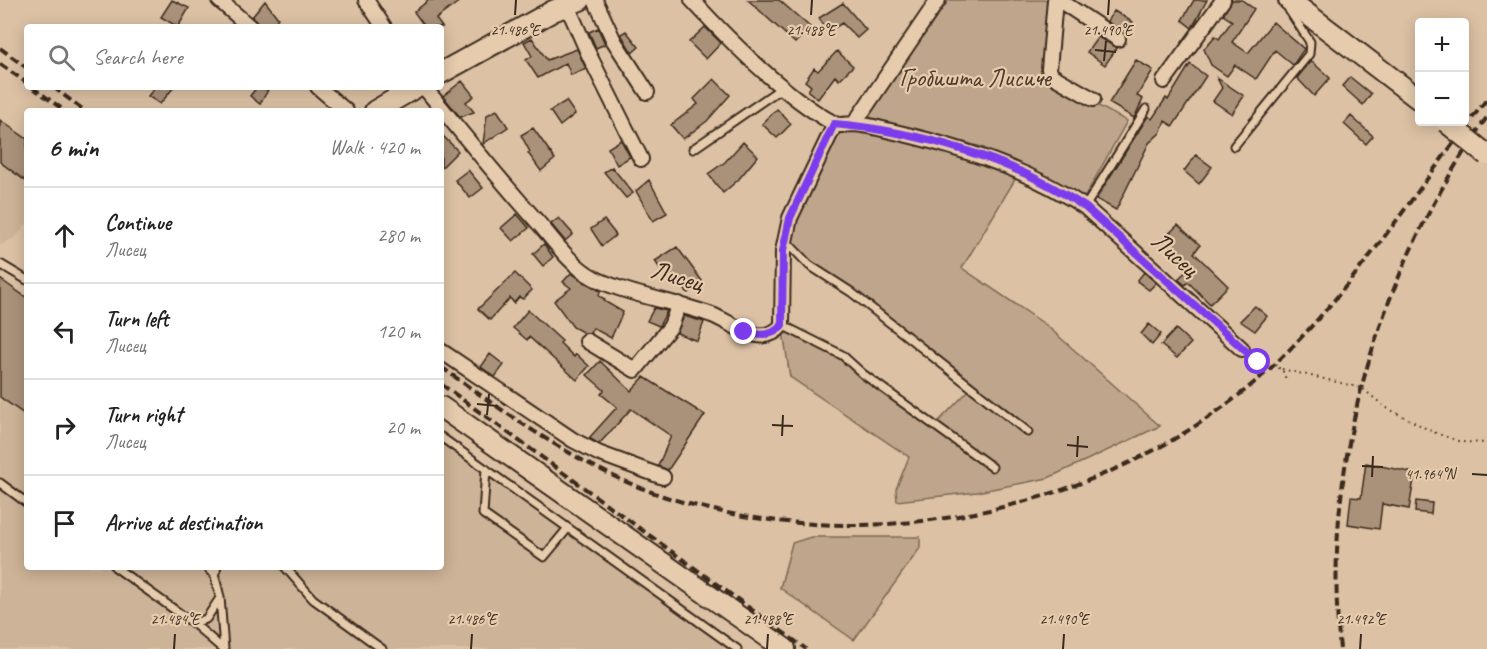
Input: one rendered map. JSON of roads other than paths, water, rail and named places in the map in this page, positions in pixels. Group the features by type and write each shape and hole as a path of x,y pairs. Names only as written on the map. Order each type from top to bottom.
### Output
{"street":[{"path":"219,0 247,24"},
{"path":"366,0 382,24"},
{"path":"595,0 614,41 646,92"},
{"path":"692,0 720,30 783,87 834,124 790,218 781,279 782,325"},
{"path":"854,124 938,0"},
{"path":"1093,99 1051,75 1048,69 1057,0 1118,39"},
{"path":"1164,81 1223,0"},
{"path":"1289,0 1415,97"},
{"path":"444,71 562,4 641,159"},
{"path":"322,90 342,108"},
{"path":"380,108 411,90"},
{"name":"Лисец","path":"426,90 441,108"},
{"name":"Лисец","path":"444,111 562,251 592,277 715,316 750,334 768,334 778,330 782,325"},
{"name":"Лисец","path":"834,124 854,124 924,139 976,155 1069,196 1085,207 1242,349"},
{"path":"1451,126 1487,155"},
{"path":"587,340 635,370 671,326 680,304"},
{"path":"444,353 573,440 598,453 663,477"},
{"path":"444,409 785,649"}],"lane":[{"path":"1234,146 1309,54 1310,42 1283,0"},
{"path":"693,149 783,87"},
{"path":"1085,207 1146,109"},
{"path":"785,240 809,265 851,291 1028,432"},
{"path":"0,264 24,278"},
{"path":"782,325 842,355 863,374 993,467"},
{"path":"444,439 734,648"},
{"path":"486,469 483,514 544,557 568,528"},
{"path":"0,483 24,501"},
{"path":"119,570 193,623 223,649"},
{"path":"213,570 220,597 223,649"},
{"path":"288,570 314,599 382,649"},
{"path":"193,623 206,619 220,597"}],"railway":[{"path":"0,48 24,66"},
{"path":"0,64 24,81"},
{"path":"36,90 61,108"},
{"path":"57,90 81,108"},
{"path":"444,369 520,422 575,456 633,485 663,496 741,516 823,524 905,523 987,511 1066,488 1142,456 1212,415 1275,364 1333,302 1487,99"},
{"path":"1340,649 1336,578 1340,508 1350,438 1366,370 1388,303 1416,238 1449,176 1487,117"},
{"path":"444,386 806,649"}],"park label":[{"name":"Гробишта Лисиче","path":"975,77"}]}
